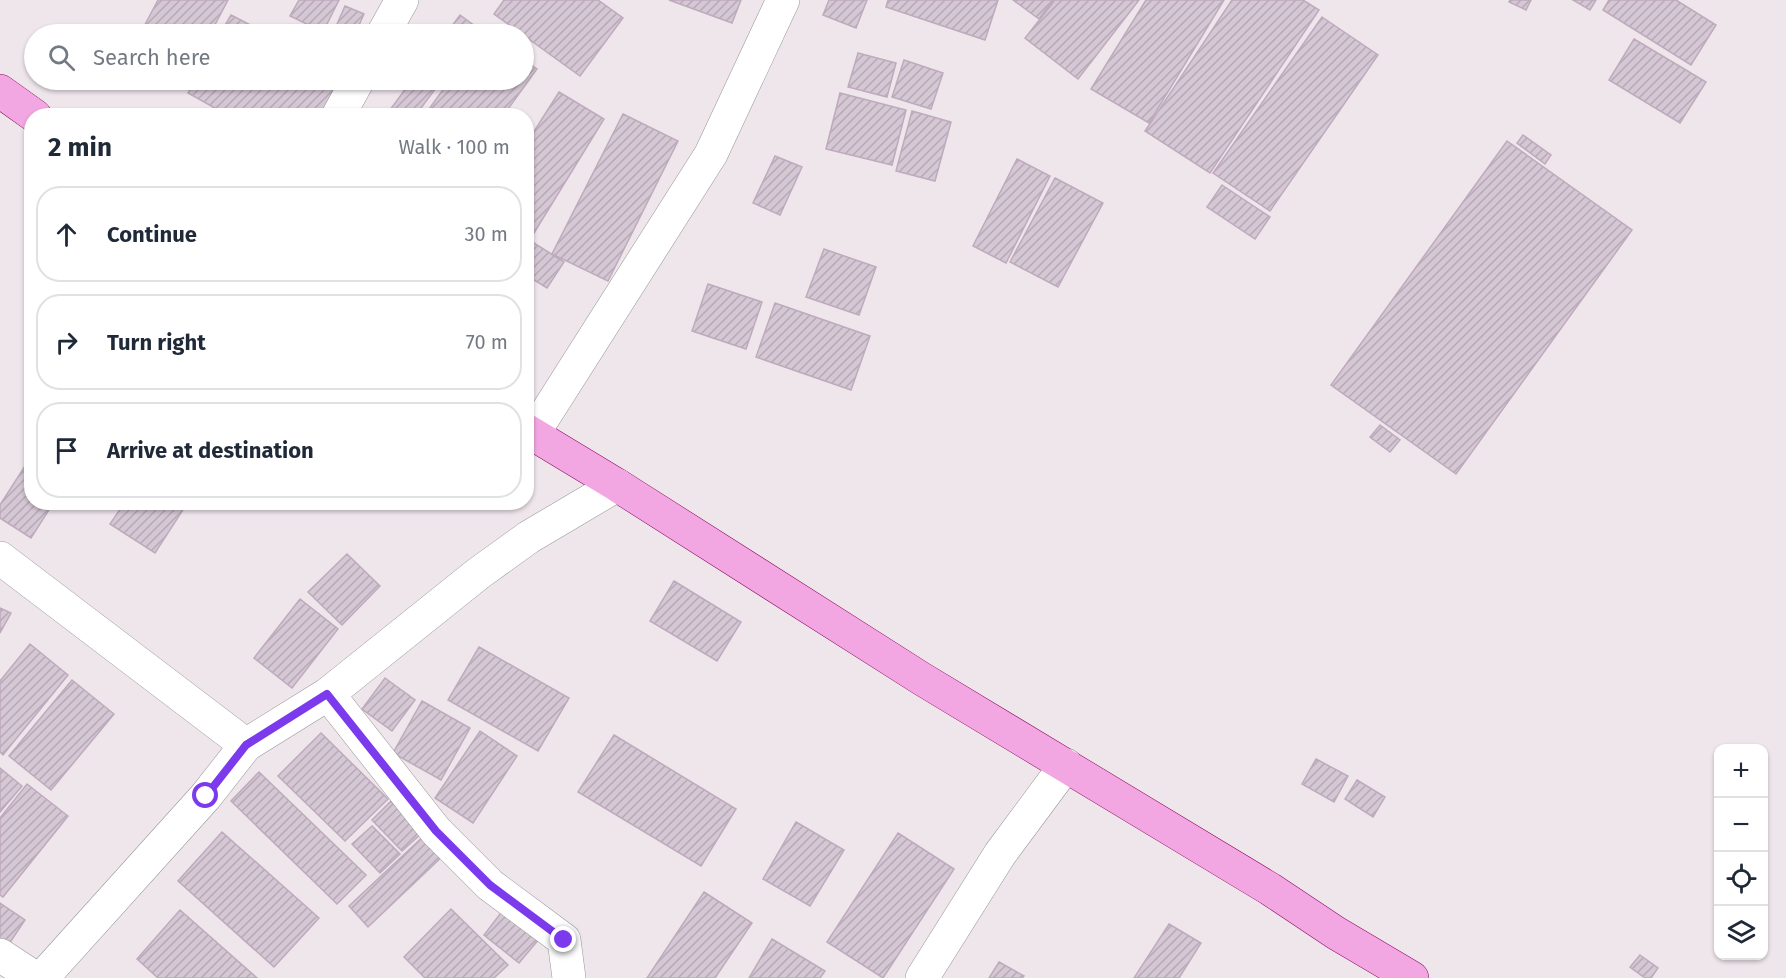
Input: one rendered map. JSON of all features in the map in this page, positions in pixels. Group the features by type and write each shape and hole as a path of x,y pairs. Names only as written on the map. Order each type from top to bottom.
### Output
{"main road":[{"path":"0,91 24,108"},
{"path":"534,434 617,484 922,679 1270,889 1335,933 1412,978"}],"street":[{"path":"389,24 402,0"},
{"path":"534,426 711,154 783,0"},
{"path":"342,108 352,90"},
{"path":"42,978 206,796 246,745 327,694 479,573 529,537 617,484"},
{"path":"0,558 246,745"},
{"path":"327,694 436,831 490,885 564,940 569,978"},
{"path":"922,978 1000,854 1066,765"},
{"path":"0,955 35,978"}],"building":[{"path":"158,0 228,0 215,24 145,24"},
{"path":"299,0 339,0 327,24 306,24 290,16"},
{"path":"504,0 598,0 623,18 580,76 534,43 534,24 508,24 494,14"},
{"path":"669,0 741,0 732,23"},
{"path":"829,0 867,0 856,28 823,15"},
{"path":"888,0 998,0 985,40 886,7"},
{"path":"1013,0 1053,0 1039,19"},
{"path":"1055,0 1139,0 1078,79 1025,38"},
{"path":"1146,0 1224,0 1149,123 1091,89"},
{"path":"1232,0 1303,0 1319,10 1210,173 1145,131"},
{"path":"1510,0 1531,0 1526,10 1509,2"},
{"path":"1573,0 1596,0 1590,10"},
{"path":"1609,0 1676,0 1716,25 1691,65 1603,10"},
{"path":"345,6 364,14 360,24 337,24"},
{"path":"231,15 249,24 226,24"},
{"path":"460,15 472,24 453,24"},
{"path":"1322,17 1378,55 1270,211 1213,173"},
{"path":"1634,39 1706,82 1680,123 1609,80"},
{"path":"858,53 896,63 887,97 848,87"},
{"path":"904,60 943,73 931,109 892,97"},
{"path":"190,90 334,90 324,108 215,108 188,93"},
{"path":"405,90 434,90 421,108 391,108"},
{"path":"443,90 522,90 509,108 430,108"},
{"path":"559,92 604,119 534,233 534,131"},
{"path":"840,93 906,110 892,165 826,149"},
{"path":"912,111 951,122 935,181 896,171"},
{"path":"623,114 678,141 608,281 552,254"},
{"path":"1523,135 1551,155 1545,164 1517,143"},
{"path":"1507,141 1632,230 1456,474 1331,385"},
{"path":"775,156 802,167 780,215 753,203"},
{"path":"1017,159 1050,176 1006,263 973,246"},
{"path":"1055,178 1103,203 1058,287 1010,262"},
{"path":"1222,185 1270,217 1255,239 1207,207"},
{"path":"534,243 564,262 547,288 534,280"},
{"path":"824,249 876,267 859,315 806,297"},
{"path":"708,284 762,302 746,349 692,331"},
{"path":"775,303 870,336 851,390 756,357"},
{"path":"1380,425 1400,440 1390,452 1370,437"},
{"path":"24,468 24,510 49,510 31,538 0,518 0,505"},
{"path":"120,510 183,510 155,553 110,524"},
{"path":"347,554 380,586 342,625 308,592"},
{"path":"674,581 741,622 717,661 650,621"},
{"path":"300,599 338,629 292,688 254,658"},
{"path":"0,608 11,613 0,633"},
{"path":"30,644 68,675 3,755 0,752 0,681"},
{"path":"479,647 569,698 538,751 448,700"},
{"path":"385,678 415,700 392,731 362,709"},
{"path":"72,680 114,714 51,790 9,756"},
{"path":"422,701 470,728 441,780 393,753"},
{"path":"480,731 517,756 473,823 435,798"},
{"path":"321,733 388,799 345,841 278,776"},
{"path":"614,735 736,809 701,866 578,792"},
{"path":"1316,759 1348,776 1334,802 1302,784"},
{"path":"0,768 22,786 0,812"},
{"path":"259,772 366,875 337,904 231,801"},
{"path":"1357,780 1385,797 1373,817 1345,799"},
{"path":"27,784 68,816 3,897 0,895 0,818"},
{"path":"391,801 422,833 402,851 372,820"},
{"path":"796,822 844,850 810,906 763,879"},
{"path":"372,826 400,854 380,873 352,844"},
{"path":"222,832 319,918 274,967 178,881"},
{"path":"428,832 447,852 368,927 349,906"},
{"path":"898,833 954,869 883,978 827,942"},
{"path":"704,892 752,923 715,978 647,978"},
{"path":"0,903 25,920 9,944 0,938"},
{"path":"451,909 508,965 494,978 425,978 404,957"},
{"path":"180,910 257,978 158,978 137,959"},
{"path":"503,910 539,939 519,963 484,935"},
{"path":"1169,924 1201,943 1179,978 1134,978"},
{"path":"772,939 825,971 820,978 749,978"},
{"path":"1640,955 1658,968 1651,978 1645,978 1630,967"},
{"path":"999,962 1024,976 1022,978 989,978"}],"route":[{"path":"206,796 246,745 327,694 436,831 490,885 564,940"}]}
